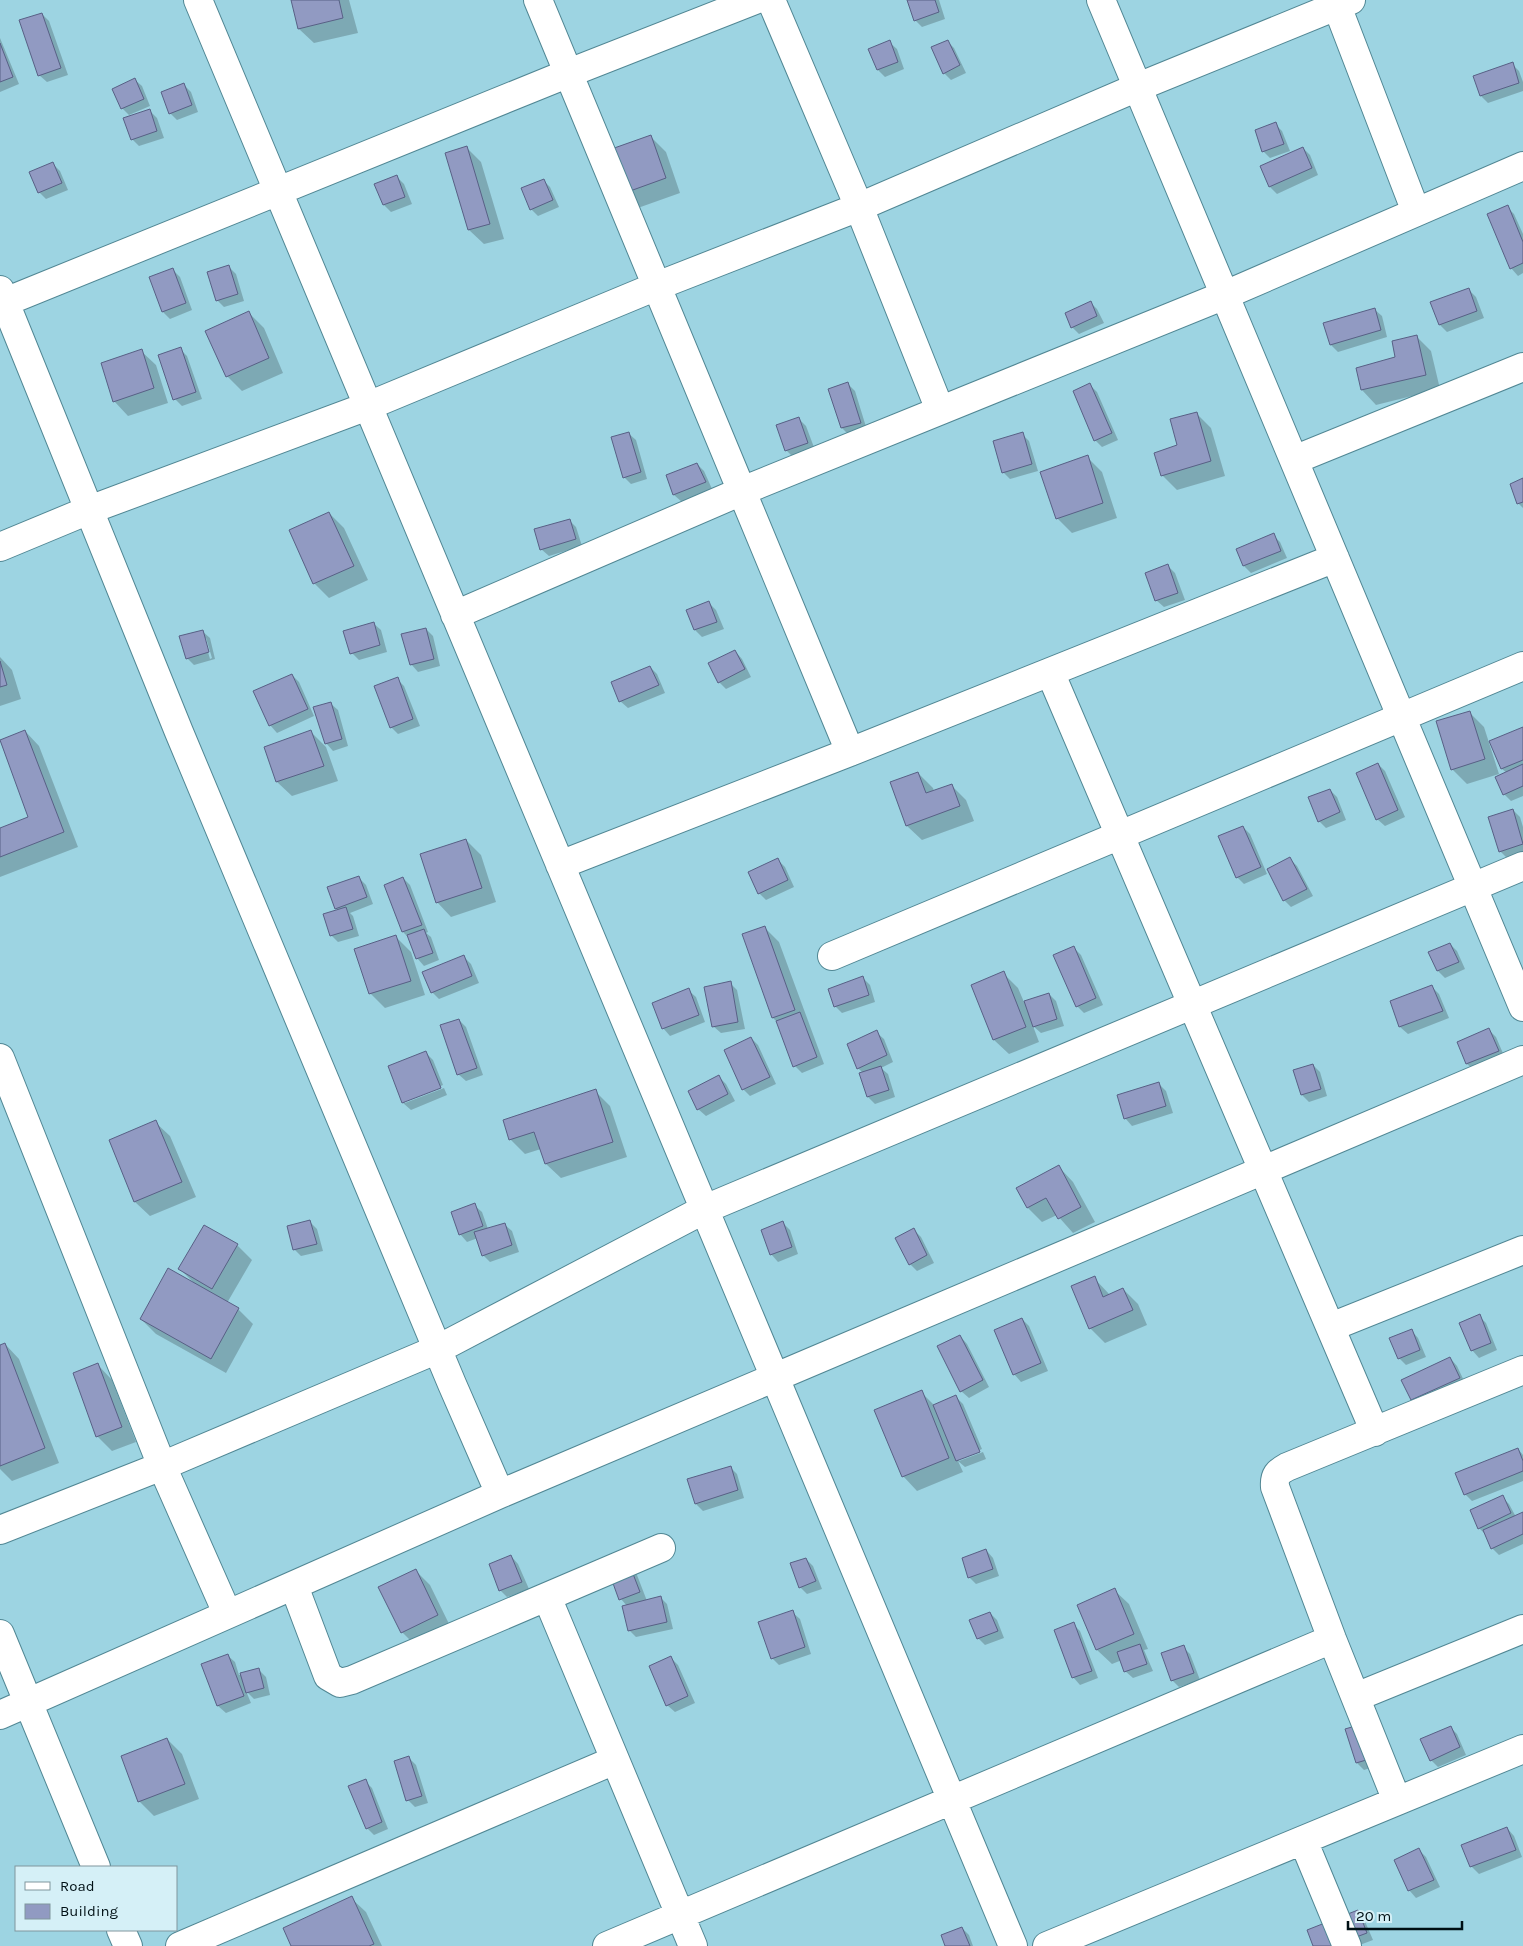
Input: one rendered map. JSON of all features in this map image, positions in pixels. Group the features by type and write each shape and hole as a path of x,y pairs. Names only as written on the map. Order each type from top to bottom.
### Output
{"street":[{"path":"198,0 1013,1946"},
{"path":"538,0 850,752"},
{"path":"500,1494 179,732 2,299 279,192 569,73 755,0"},
{"path":"771,0 859,207 940,410"},
{"path":"1102,0 1523,1006"},
{"path":"0,547 89,510 368,406 657,286 859,207 1138,88 1344,3 1416,212"},
{"path":"455,614 742,492 1225,295 1523,166"},
{"path":"1294,460 1523,367"},
{"path":"560,865 850,752 1335,558"},
{"path":"832,956 1523,666"},
{"path":"1050,672 1376,1432"},
{"path":"0,1530 162,1466 438,1349 705,1209 1523,866"},
{"path":"0,1058 162,1466 227,1614"},
{"path":"0,1715 500,1494 1523,1060"},
{"path":"1331,1327 1523,1250"},
{"path":"1397,1801 1332,1639 1275,1487 1274,1478 1278,1472 1288,1467 1523,1370"},
{"path":"294,1586 328,1676 340,1683 352,1680 547,1598 661,1548"},
{"path":"547,1598 693,1946"},
{"path":"1356,1697 1523,1629"},
{"path":"0,1634 96,1866"},
{"path":"608,1946 1332,1639"},
{"path":"1047,1946 1523,1748"},
{"path":"180,1946 615,1760"},
{"path":"1303,1840 1347,1946"},
{"path":"121,1931 128,1946"}],"building":[{"path":"291,0 339,0 343,18 298,29"},
{"path":"907,0 935,0 939,12 914,21"},
{"path":"42,13 61,68 38,76 19,20"},
{"path":"890,40 898,62 877,70 868,49"},
{"path":"948,40 960,65 943,74 931,47"},
{"path":"0,43 13,77 0,82"},
{"path":"1513,62 1519,83 1480,96 1473,76"},
{"path":"135,78 144,99 121,109 112,89"},
{"path":"184,83 192,105 169,114 161,92"},
{"path":"150,109 157,131 131,140 123,118"},
{"path":"1276,122 1284,144 1262,152 1255,130"},
{"path":"651,135 666,178 619,195 603,152"},
{"path":"467,146 490,224 468,230 445,153"},
{"path":"1303,147 1312,168 1269,187 1260,166"},
{"path":"53,162 62,183 38,193 29,172"},
{"path":"397,175 405,197 383,205 374,184"},
{"path":"544,179 553,200 530,210 521,188"},
{"path":"1508,205 1523,242 1523,263 1510,269 1487,214"},
{"path":"229,265 238,294 216,301 207,272"},
{"path":"173,268 186,303 162,312 149,277"},
{"path":"1469,288 1477,311 1439,325 1430,302"},
{"path":"1091,301 1097,316 1071,328 1065,313"},
{"path":"1375,308 1381,330 1330,345 1323,323"},
{"path":"249,311 269,358 226,377 205,331"},
{"path":"1417,335 1426,375 1361,390 1356,368 1395,357 1392,341"},
{"path":"181,347 196,392 173,400 158,355"},
{"path":"142,349 154,388 113,402 101,363"},
{"path":"848,382 861,423 841,428 828,389"},
{"path":"1090,383 1112,433 1094,441 1073,391"},
{"path":"1197,412 1211,461 1161,476 1154,453 1177,445 1170,419"},
{"path":"799,417 808,443 785,451 776,425"},
{"path":"629,432 641,472 623,478 611,437"},
{"path":"1023,432 1032,464 1002,473 993,441"},
{"path":"1088,455 1103,503 1056,519 1040,472"},
{"path":"697,463 706,482 673,495 666,475"},
{"path":"1523,478 1523,502 1517,504 1510,484"},
{"path":"329,512 354,566 313,584 289,530"},
{"path":"570,519 576,539 540,550 534,529"},
{"path":"1274,533 1281,551 1243,566 1236,549"},
{"path":"1168,564 1178,593 1155,601 1145,573"},
{"path":"709,601 717,622 694,630 686,610"},
{"path":"374,622 380,645 350,654 343,631"},
{"path":"426,628 434,659 410,665 401,634"},
{"path":"203,630 209,652 186,659 179,636"},
{"path":"735,650 745,669 718,683 708,663"},
{"path":"0,661 7,685 0,687"},
{"path":"650,666 659,685 619,702 611,682"},
{"path":"292,674 308,709 269,726 253,691"},
{"path":"398,677 413,719 390,728 374,686"},
{"path":"331,702 342,739 325,744 313,707"},
{"path":"1470,711 1485,759 1451,770 1436,721"},
{"path":"1523,727 1523,760 1501,769 1489,741"},
{"path":"25,730 64,832 0,857 0,828 28,817 0,740"},
{"path":"311,730 324,766 276,782 264,747"},
{"path":"1378,763 1398,810 1376,820 1356,773"},
{"path":"1523,764 1523,786 1503,795 1495,777"},
{"path":"918,772 926,793 952,784 960,806 906,826 890,782"},
{"path":"1330,789 1340,812 1318,822 1308,797"},
{"path":"1513,809 1523,844 1499,852 1488,817"},
{"path":"1243,826 1261,867 1236,878 1218,836"},
{"path":"466,839 482,888 436,903 420,854"},
{"path":"1290,857 1307,889 1283,901 1267,869"},
{"path":"778,858 788,880 758,894 748,872"},
{"path":"359,876 367,897 335,909 327,887"},
{"path":"403,877 422,925 402,932 384,885"},
{"path":"346,907 353,929 330,936 323,914"},
{"path":"765,926 795,1010 772,1018 742,934"},
{"path":"424,929 433,953 416,959 407,935"},
{"path":"396,935 411,981 369,994 354,949"},
{"path":"1450,943 1459,962 1437,971 1428,952"},
{"path":"1074,946 1096,998 1076,1007 1053,955"},
{"path":"464,955 472,976 431,993 422,972"},
{"path":"1004,971 1026,1027 993,1040 971,985"},
{"path":"863,976 869,995 834,1007 828,989"},
{"path":"731,981 738,1022 712,1027 704,987"},
{"path":"1432,985 1443,1011 1399,1027 1390,1001"},
{"path":"689,988 699,1015 662,1029 652,1003"},
{"path":"1049,993 1057,1019 1033,1027 1024,1001"},
{"path":"800,1012 817,1057 793,1067 776,1021"},
{"path":"459,1019 477,1068 457,1075 440,1025"},
{"path":"1489,1028 1499,1051 1466,1064 1457,1042"},
{"path":"877,1030 887,1055 857,1069 847,1044"},
{"path":"751,1037 770,1077 742,1090 724,1050"},
{"path":"426,1051 441,1088 402,1103 388,1066"},
{"path":"1313,1064 1321,1089 1301,1095 1293,1070"},
{"path":"881,1066 889,1090 867,1097 859,1073"},
{"path":"719,1075 728,1094 697,1110 688,1091"},
{"path":"1159,1082 1166,1106 1124,1119 1117,1095"},
{"path":"596,1089 613,1142 545,1164 534,1132 509,1140 503,1120"},
{"path":"156,1120 182,1182 134,1202 109,1140"},
{"path":"1059,1165 1081,1207 1058,1219 1046,1198 1027,1208 1016,1188"},
{"path":"475,1203 483,1226 459,1235 451,1212"},
{"path":"310,1220 317,1244 293,1250 287,1226"},
{"path":"783,1221 792,1247 770,1255 761,1230"},
{"path":"505,1223 512,1245 482,1256 474,1232"},
{"path":"204,1225 238,1244 212,1289 178,1269"},
{"path":"914,1228 927,1255 909,1265 895,1238"},
{"path":"168,1268 239,1308 211,1359 140,1319"},
{"path":"1095,1276 1103,1297 1123,1288 1133,1310 1089,1329 1071,1286"},
{"path":"1480,1314 1491,1343 1471,1351 1459,1323"},
{"path":"1022,1318 1041,1363 1013,1375 994,1330"},
{"path":"1412,1329 1420,1350 1398,1359 1389,1338"},
{"path":"960,1335 983,1380 960,1392 937,1346"},
{"path":"5,1343 45,1448 0,1466 0,1345"},
{"path":"1450,1357 1460,1378 1411,1400 1401,1380"},
{"path":"98,1363 122,1427 96,1437 73,1373"},
{"path":"922,1390 949,1458 902,1477 874,1410"},
{"path":"956,1395 980,1452 956,1461 933,1405"},
{"path":"1518,1448 1523,1461 1523,1471 1464,1495 1455,1473"},
{"path":"731,1466 738,1490 695,1504 687,1479"},
{"path":"1503,1495 1511,1513 1478,1529 1470,1510"},
{"path":"1523,1512 1523,1534 1491,1549 1483,1530"},
{"path":"986,1549 993,1569 968,1578 962,1558"},
{"path":"625,1553 640,1592 619,1600 605,1561"},
{"path":"511,1555 522,1582 499,1591 489,1564"},
{"path":"806,1558 816,1581 799,1588 790,1563"},
{"path":"416,1569 438,1615 401,1633 378,1587"},
{"path":"1115,1588 1134,1634 1096,1650 1077,1605"},
{"path":"661,1596 667,1622 628,1631 622,1606"},
{"path":"793,1610 805,1647 771,1659 758,1622"},
{"path":"990,1612 998,1631 977,1639 969,1620"},
{"path":"1074,1622 1092,1671 1072,1678 1054,1630"},
{"path":"1140,1644 1147,1664 1124,1672 1117,1652"},
{"path":"1184,1645 1194,1673 1171,1681 1161,1653"},
{"path":"228,1654 244,1696 217,1706 201,1664"},
{"path":"671,1656 688,1696 666,1706 649,1666"},
{"path":"259,1668 264,1688 246,1693 240,1673"},
{"path":"1369,1722 1380,1756 1356,1763 1345,1729"},
{"path":"1451,1726 1460,1747 1430,1761 1420,1739"},
{"path":"167,1738 185,1784 138,1802 121,1756"},
{"path":"409,1756 422,1796 406,1801 394,1761"},
{"path":"366,1779 382,1822 366,1829 348,1786"},
{"path":"1507,1827 1516,1850 1470,1867 1461,1845"},
{"path":"1419,1848 1434,1880 1408,1891 1394,1860"},
{"path":"352,1896 374,1944 369,1946 291,1946 283,1928"},
{"path":"1358,1910 1367,1933 1332,1946 1313,1946 1307,1930"},
{"path":"962,1927 970,1946 945,1946 941,1935"}]}
